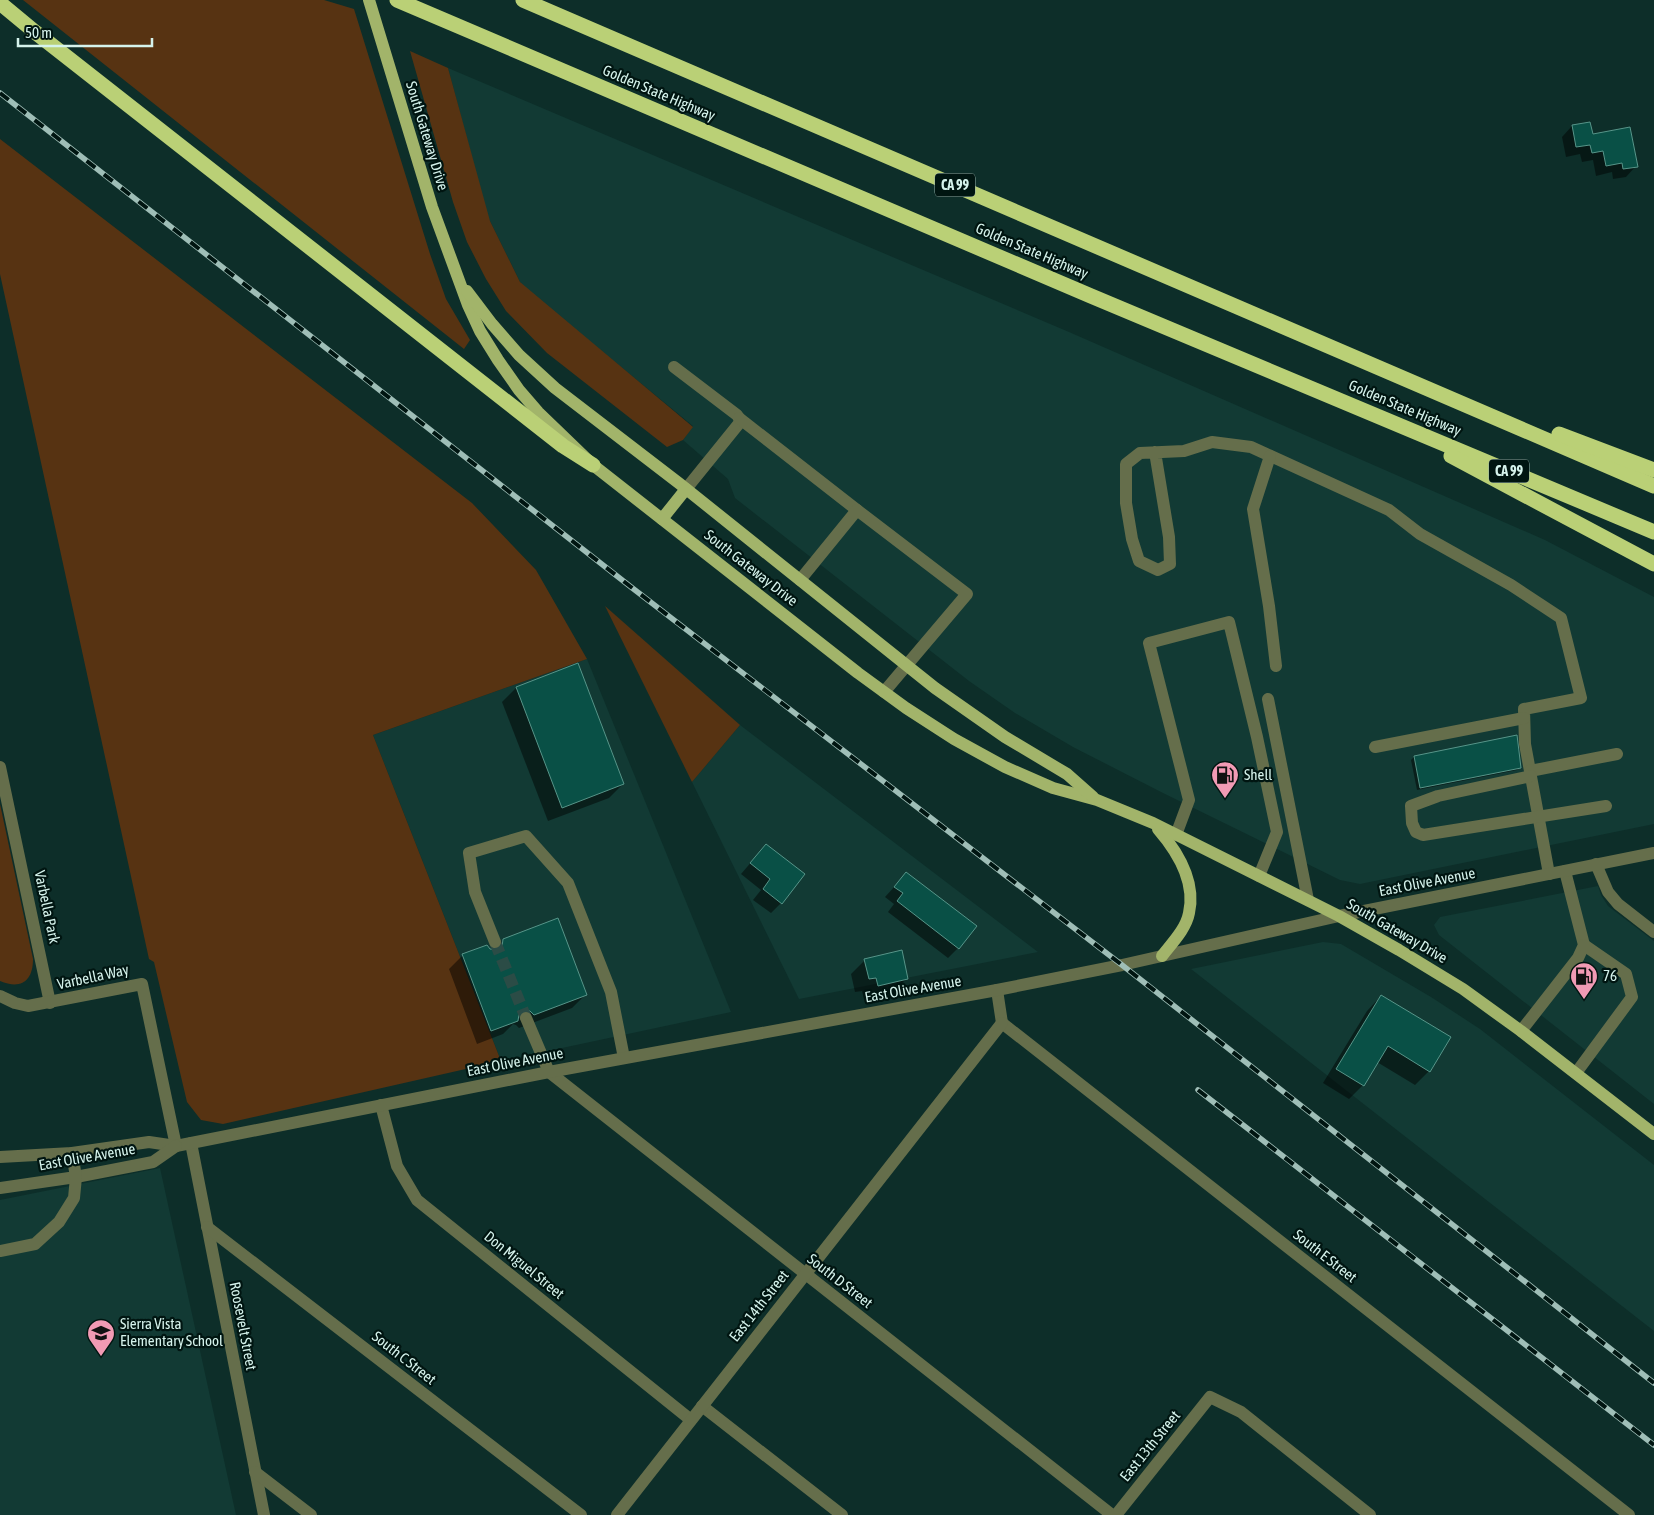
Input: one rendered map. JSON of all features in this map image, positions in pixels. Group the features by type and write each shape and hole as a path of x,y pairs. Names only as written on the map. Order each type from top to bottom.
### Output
{"highway":[{"name":"Golden State Highway","path":"397,0 1654,532"},
{"name":"Golden State Highway","path":"523,0 1654,486"},
{"path":"0,3 563,446 592,465"},
{"path":"1386,370 1654,470"},
{"path":"1364,410 1654,564"}],"main road":[{"name":"South Gateway Drive","path":"369,0 432,207 468,305 480,331 519,390 538,412 592,465 884,692 954,739 1005,767 1053,788 1096,800 1153,823 1339,916 1463,989 1521,1030 1654,1134"},
{"name":"South Gateway Drive","path":"459,279 492,324 535,370 586,413 686,489 962,708 1005,738 1067,774 1096,800"},
{"path":"662,519 686,489"},
{"path":"1153,823 1170,842 1180,858 1189,888 1190,900 1189,914 1184,926 1162,956"}],"street":[{"path":"674,367 967,594 884,692"},
{"path":"686,489 741,421 739,418"},
{"path":"1155,452 1169,538 1170,564 1158,570 1139,562 1132,539 1126,503 1126,464 1140,453 1155,452 1184,451 1212,442 1252,447 1389,510 1420,534 1511,584 1561,618 1581,698 1524,709 1526,744 1549,874"},
{"path":"1270,456 1253,509 1270,606 1276,666"},
{"path":"800,580 858,510"},
{"path":"1176,835 1189,800 1149,643 1229,622 1257,737 1277,832 1259,876"},
{"path":"1268,699 1308,900"},
{"path":"1375,748 1524,718"},
{"path":"1606,806 1423,835 1416,832 1412,823 1410,806 1438,796 1617,754"},
{"name":"Varbella Park","path":"0,767 50,1003"},
{"path":"495,942 475,892 469,853 526,836 568,883 611,992 624,1058"},
{"name":"East Olive Avenue","path":"0,1157 72,1153 149,1142 176,1146 549,1072 997,990 1162,956 1339,916 1654,853"},
{"path":"1596,864 1608,892 1618,904 1654,932"},
{"path":"1521,1030 1578,958 1584,945 1565,871"},
{"path":"1576,1072 1632,997 1626,974 1584,945"},
{"name":"Varbella Way","path":"50,1003 142,984 176,1146"},
{"path":"997,990 1002,1023"},
{"path":"0,996 15,1003 28,1006 50,1003"},
{"path":"526,1018 549,1072"},
{"name":"East 14th Street","path":"617,1515 1002,1023"},
{"name":"South E Street","path":"1002,1023 1629,1515"},
{"name":"South D Street","path":"549,1072 1112,1515"},
{"name":"Don Miguel Street","path":"381,1105 397,1166 417,1200 691,1420"},
{"name":"Roosevelt Street","path":"191,1143 264,1515"},
{"name":"East Olive Avenue","path":"0,1188 76,1177 153,1162 176,1146"},
{"path":"0,1251 35,1244 59,1222 74,1198 76,1177 72,1153"},
{"name":"South C Street","path":"207,1227 581,1515"},
{"name":"East 13th Street","path":"1116,1515 1210,1397 1241,1412 1370,1515"},
{"path":"702,1406 842,1515"},
{"path":"255,1472 311,1515"}],"shaded area":[{"path":"23,0 324,0 354,9 430,254 446,299 470,340 464,349"},
{"path":"410,51 448,68 490,221 520,282 693,427 683,440 667,447 547,353 506,311 486,279 467,242 453,202"},
{"path":"448,68 1069,332 1545,540 1654,597 1654,824 1360,884 1340,880 1163,793 1073,747 1015,713 969,681 735,498 728,479 683,440 693,426 522,286 488,217"},
{"path":"0,139 472,503 536,570 587,659 373,735 501,1061 223,1124 201,1120 187,1102 154,962 149,959 0,274"},
{"path":"605,606 740,725 692,782"},
{"path":"587,659 731,1012 501,1061 373,735"},
{"path":"740,725 1038,952 799,999 692,782"},
{"path":"0,804 33,959 31,973 20,984 7,984 0,981"},
{"path":"1598,886 1608,906 1654,941 1654,1104 1439,935 1434,925 1440,917"},
{"path":"1323,942 1341,944 1431,997 1480,1029 1654,1165 1654,1331 1191,969"},
{"name":"Sierra Vista Elementary School","path":"160,1168 236,1515 0,1515 0,1200"}],"building":[{"path":"1590,122 1593,134 1630,127 1638,167 1623,169 1622,163 1606,166 1603,151 1592,153 1590,145 1576,147 1572,125"},
{"path":"578,663 624,784 562,808 516,687"},
{"path":"1517,735 1521,768 1420,788 1414,756"},
{"path":"766,844 805,874 782,904 763,889 770,879 750,863"},
{"path":"906,872 977,926 959,949 897,901 903,893 894,887"},
{"path":"558,918 587,995 534,1015 530,1011 523,1010 519,1014 518,1021 491,1031 462,954 487,945 490,949 498,950 502,947 503,939"},
{"path":"902,950 908,979 878,986 876,978 869,979 864,959"},
{"path":"1381,995 1451,1037 1430,1072 1388,1046 1364,1086 1336,1069"}],"tunnel":[{"path":"495,942 526,1018"}],"railway":[{"path":"0,93 631,587 1122,965 1654,1383"},
{"path":"1198,1090 1654,1445"}],"place":[{"name":"Shell","path":"1225,799"},
{"name":"76","path":"1584,1000"},
{"name":"Sierra Vista Elementary School","path":"101,1357"}]}
